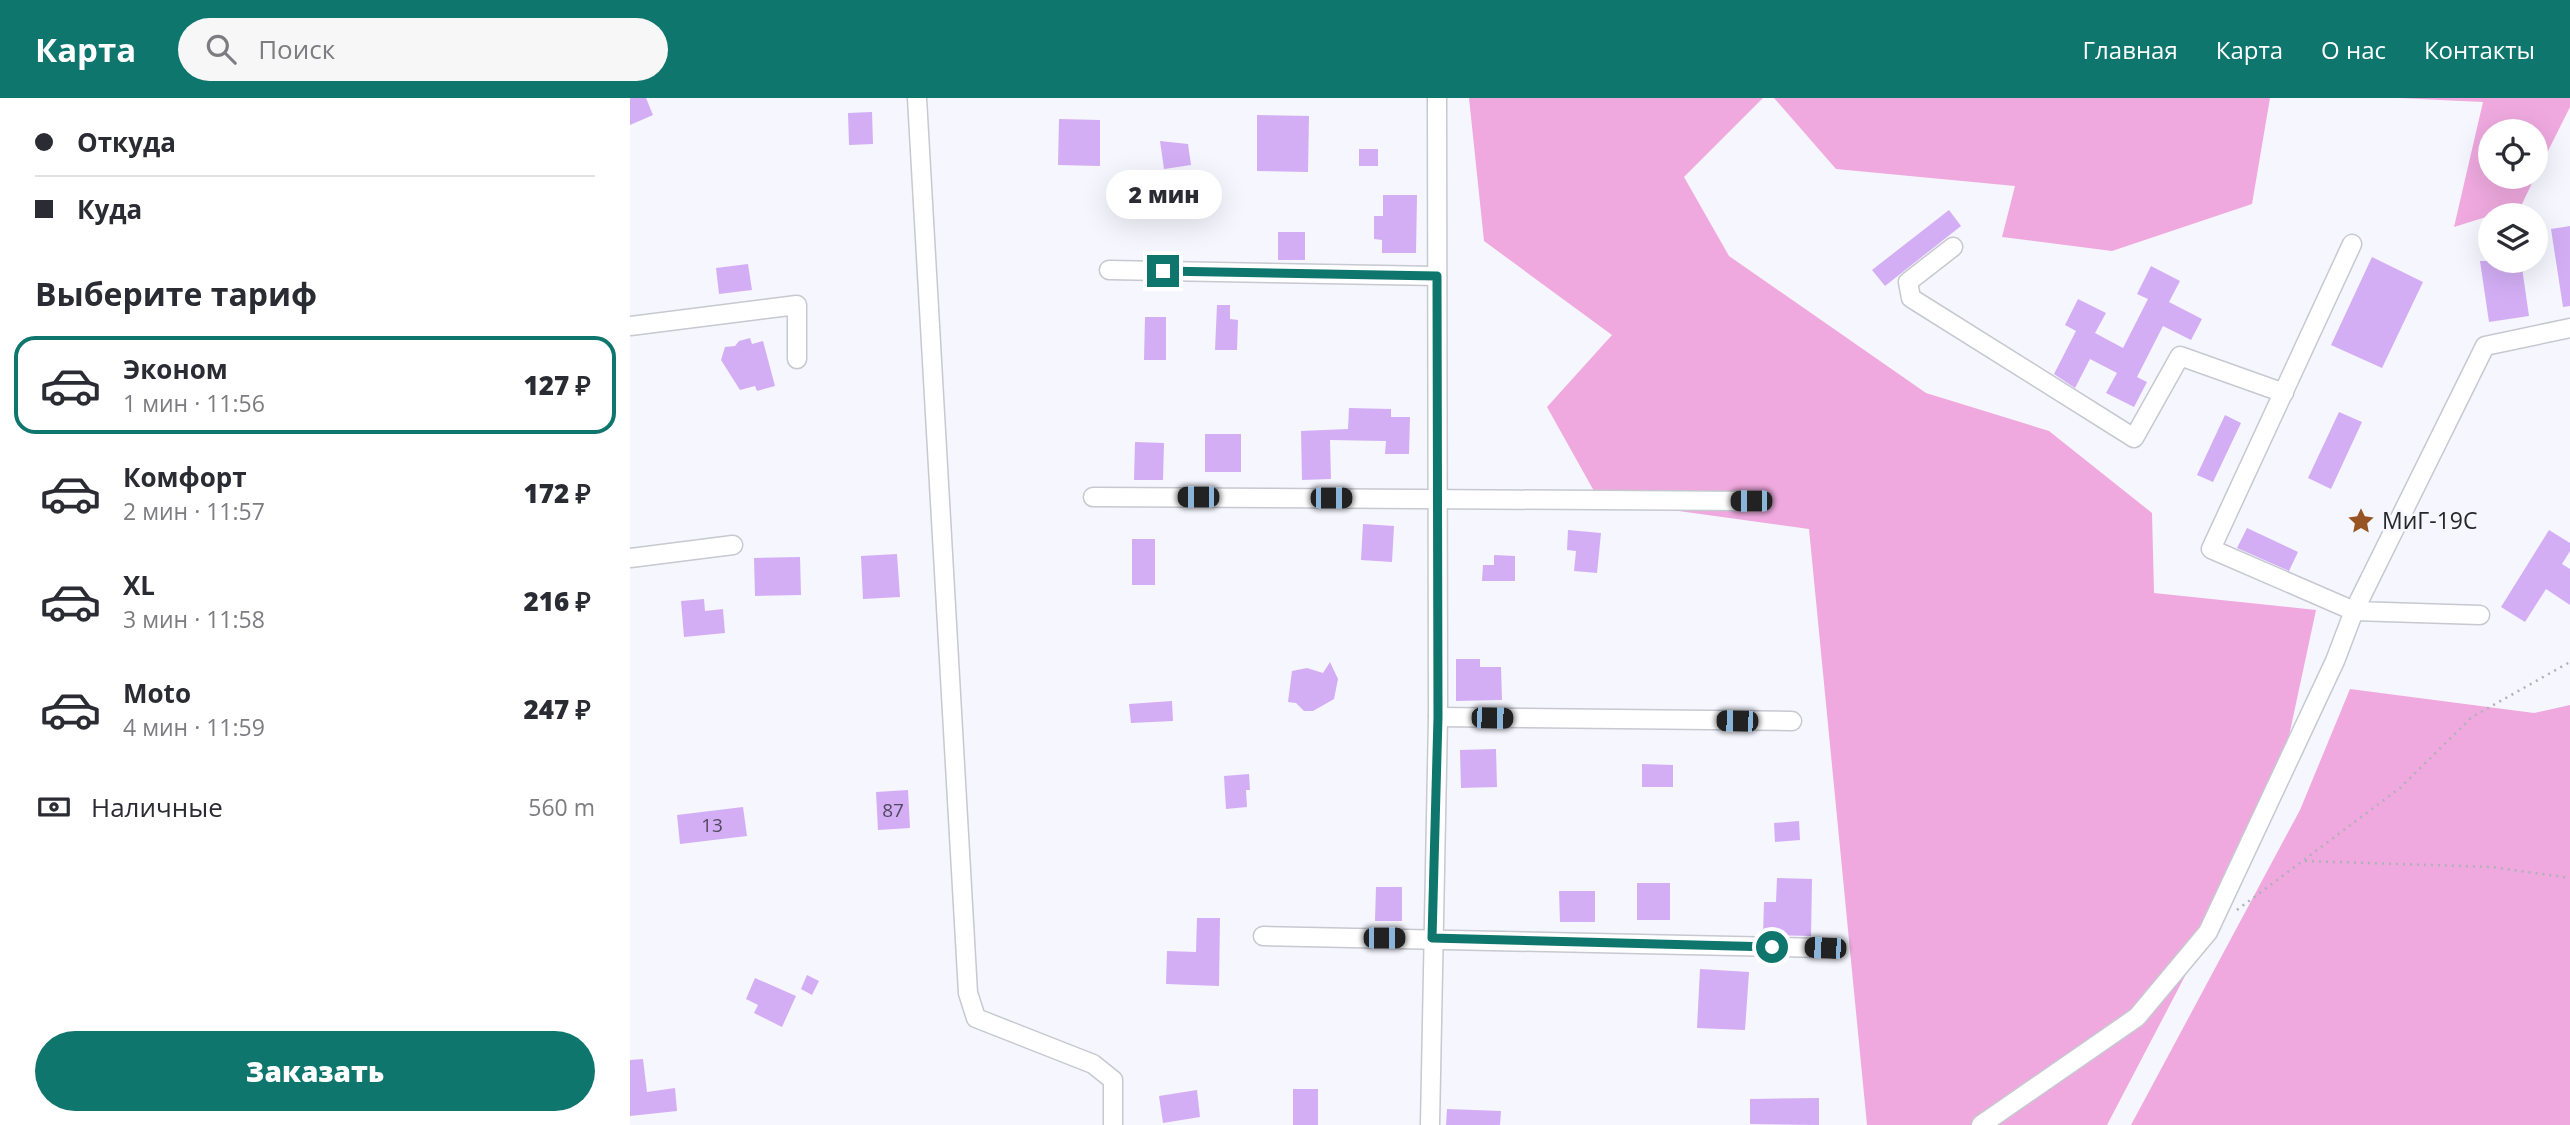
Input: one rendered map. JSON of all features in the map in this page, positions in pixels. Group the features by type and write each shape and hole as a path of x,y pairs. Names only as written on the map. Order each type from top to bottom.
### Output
{"street":[{"path":"917,98 968,993 976,1018 1093,1064 1113,1080 1113,1125"},
{"path":"1430,1125 1438,717 1437,98"},
{"path":"2352,244 2211,549 2354,611 2480,615"},
{"path":"1953,247 1908,282 1911,298 2134,438 2180,356 2284,393"},
{"path":"1108,270 1437,276"},
{"path":"631,321 797,305 797,359"},
{"path":"1980,1125 2137,1017 2208,932 2335,661 2354,611 2486,346 2570,328"},
{"path":"1093,497 1751,501"},
{"path":"630,558 733,545"},
{"path":"1438,717 1792,721"},
{"path":"1264,936 1825,948"}],"path":[{"path":"2229,916 2400,788 2472,717 2570,662"},
{"path":"2304,860 2492,867 2570,878"}],"shaded area":[{"path":"1469,98 1763,98 1684,177 1729,256 1926,393 2049,431 2152,513 2154,593 2316,610 2274,806 2107,1125 1867,1125 1809,529 1599,500 1547,407 1612,335 1484,241"},
{"path":"1774,98 2270,98 2252,204 2112,251 2002,237 2015,186 1836,169"},
{"path":"2398,98 2570,98 2570,107 2548,151 2548,119 2479,119 2483,102"},
{"path":"2478,124 2478,189 2529,189 2522,203 2478,203 2478,219 2454,227"},
{"path":"2350,689 2534,713 2570,705 2570,1125 2131,1125 2300,810"}],"building":[{"path":"630,98 646,98 653,115 630,125"},
{"path":"872,112 873,144 849,145 848,113"},
{"path":"1257,115 1309,116 1308,172 1257,171"},
{"path":"1059,119 1100,120 1100,166 1058,165"},
{"path":"1160,141 1188,144 1191,165 1164,169"},
{"path":"1359,149 1378,149 1378,166 1359,166"},
{"path":"1383,195 1417,195 1416,253 1382,253 1382,240 1374,239 1374,216 1383,216"},
{"path":"1949,210 1961,226 1885,286 1872,270"},
{"path":"2570,226 2570,306 2563,307 2551,229"},
{"path":"1278,232 1305,232 1305,260 1278,260"},
{"path":"2372,257 2423,282 2382,368 2331,345"},
{"path":"748,264 752,290 719,294 716,268"},
{"path":"2151,266 2180,281 2169,302 2202,319 2191,340 2163,326 2137,377 2147,382 2134,407 2106,393 2117,373 2090,359 2075,388 2054,374 2076,331 2065,325 2078,299 2106,313 2095,333 2123,348 2148,299 2137,294"},
{"path":"2482,273 2523,273 2529,316 2489,322"},
{"path":"1217,305 1230,305 1230,319 1238,320 1237,350 1215,350"},
{"path":"1145,317 1166,317 1166,360 1144,360"},
{"path":"750,338 752,344 763,341 775,386 757,391 755,386 740,390 721,360 725,347 735,346 739,341"},
{"path":"1349,408 1391,409 1391,417 1410,417 1409,454 1385,454 1386,441 1330,440 1331,479 1302,480 1301,431 1348,429"},
{"path":"2339,412 2362,422 2331,489 2308,478"},
{"path":"2225,415 2241,423 2213,482 2197,475"},
{"path":"1205,434 1241,434 1241,472 1205,472"},
{"path":"1135,442 1164,443 1163,480 1134,480"},
{"path":"1363,524 1394,526 1392,562 1361,560"},
{"path":"2247,528 2298,552 2289,571 2237,548"},
{"path":"1568,530 1601,533 1597,573 1574,571 1576,551 1567,550"},
{"path":"2549,530 2570,543 2570,551 2562,564 2570,569 2570,605 2546,589 2525,622 2501,607"},
{"path":"1132,539 1155,539 1155,585 1132,585"},
{"path":"897,554 900,597 863,599 861,556"},
{"path":"1494,555 1515,556 1515,581 1482,581 1483,565 1494,565"},
{"path":"800,557 801,595 755,596 754,558"},
{"path":"704,599 705,611 723,609 725,633 684,637 681,601"},
{"path":"1456,659 1480,659 1480,667 1501,667 1502,700 1456,701"},
{"path":"1330,662 1338,679 1334,699 1313,711 1304,711 1296,703 1288,702 1292,671 1307,668 1323,673"},
{"path":"1172,701 1173,721 1131,723 1129,704"},
{"path":"1496,749 1497,787 1461,788 1460,750"},
{"path":"1642,764 1673,765 1673,787 1642,787"},
{"path":"1249,774 1247,807 1226,809 1224,776"},
{"path":"908,790 910,828 878,830 876,792"},
{"path":"743,807 747,836 680,844 677,815"},
{"path":"1799,821 1800,840 1775,842 1774,823"},
{"path":"1777,878 1812,879 1811,936 1763,935 1764,902 1776,902"},
{"path":"1637,883 1670,883 1670,920 1637,920"},
{"path":"1376,887 1402,887 1402,921 1375,921"},
{"path":"1559,891 1595,891 1595,922 1560,922"},
{"path":"1197,918 1220,918 1219,986 1166,984 1167,951 1196,952"},
{"path":"1700,969 1749,972 1745,1030 1697,1028"},
{"path":"807,975 819,981 812,995 801,989"},
{"path":"755,978 796,996 782,1027 754,1013 758,1005 746,999"},
{"path":"643,1059 647,1092 675,1088 677,1111 630,1116 630,1060"},
{"path":"1293,1089 1318,1089 1318,1125 1293,1125"},
{"path":"1197,1090 1200,1117 1163,1123 1159,1096"},
{"path":"1819,1098 1819,1125 1750,1124 1750,1099"},
{"path":"1447,1109 1501,1111 1500,1125 1446,1125"}],"place":[{"name":"МиГ-19С","path":"2361,521"}],"route":[{"path":"1163,271 1437,276 1438,717 1432,938 1772,947"}]}
